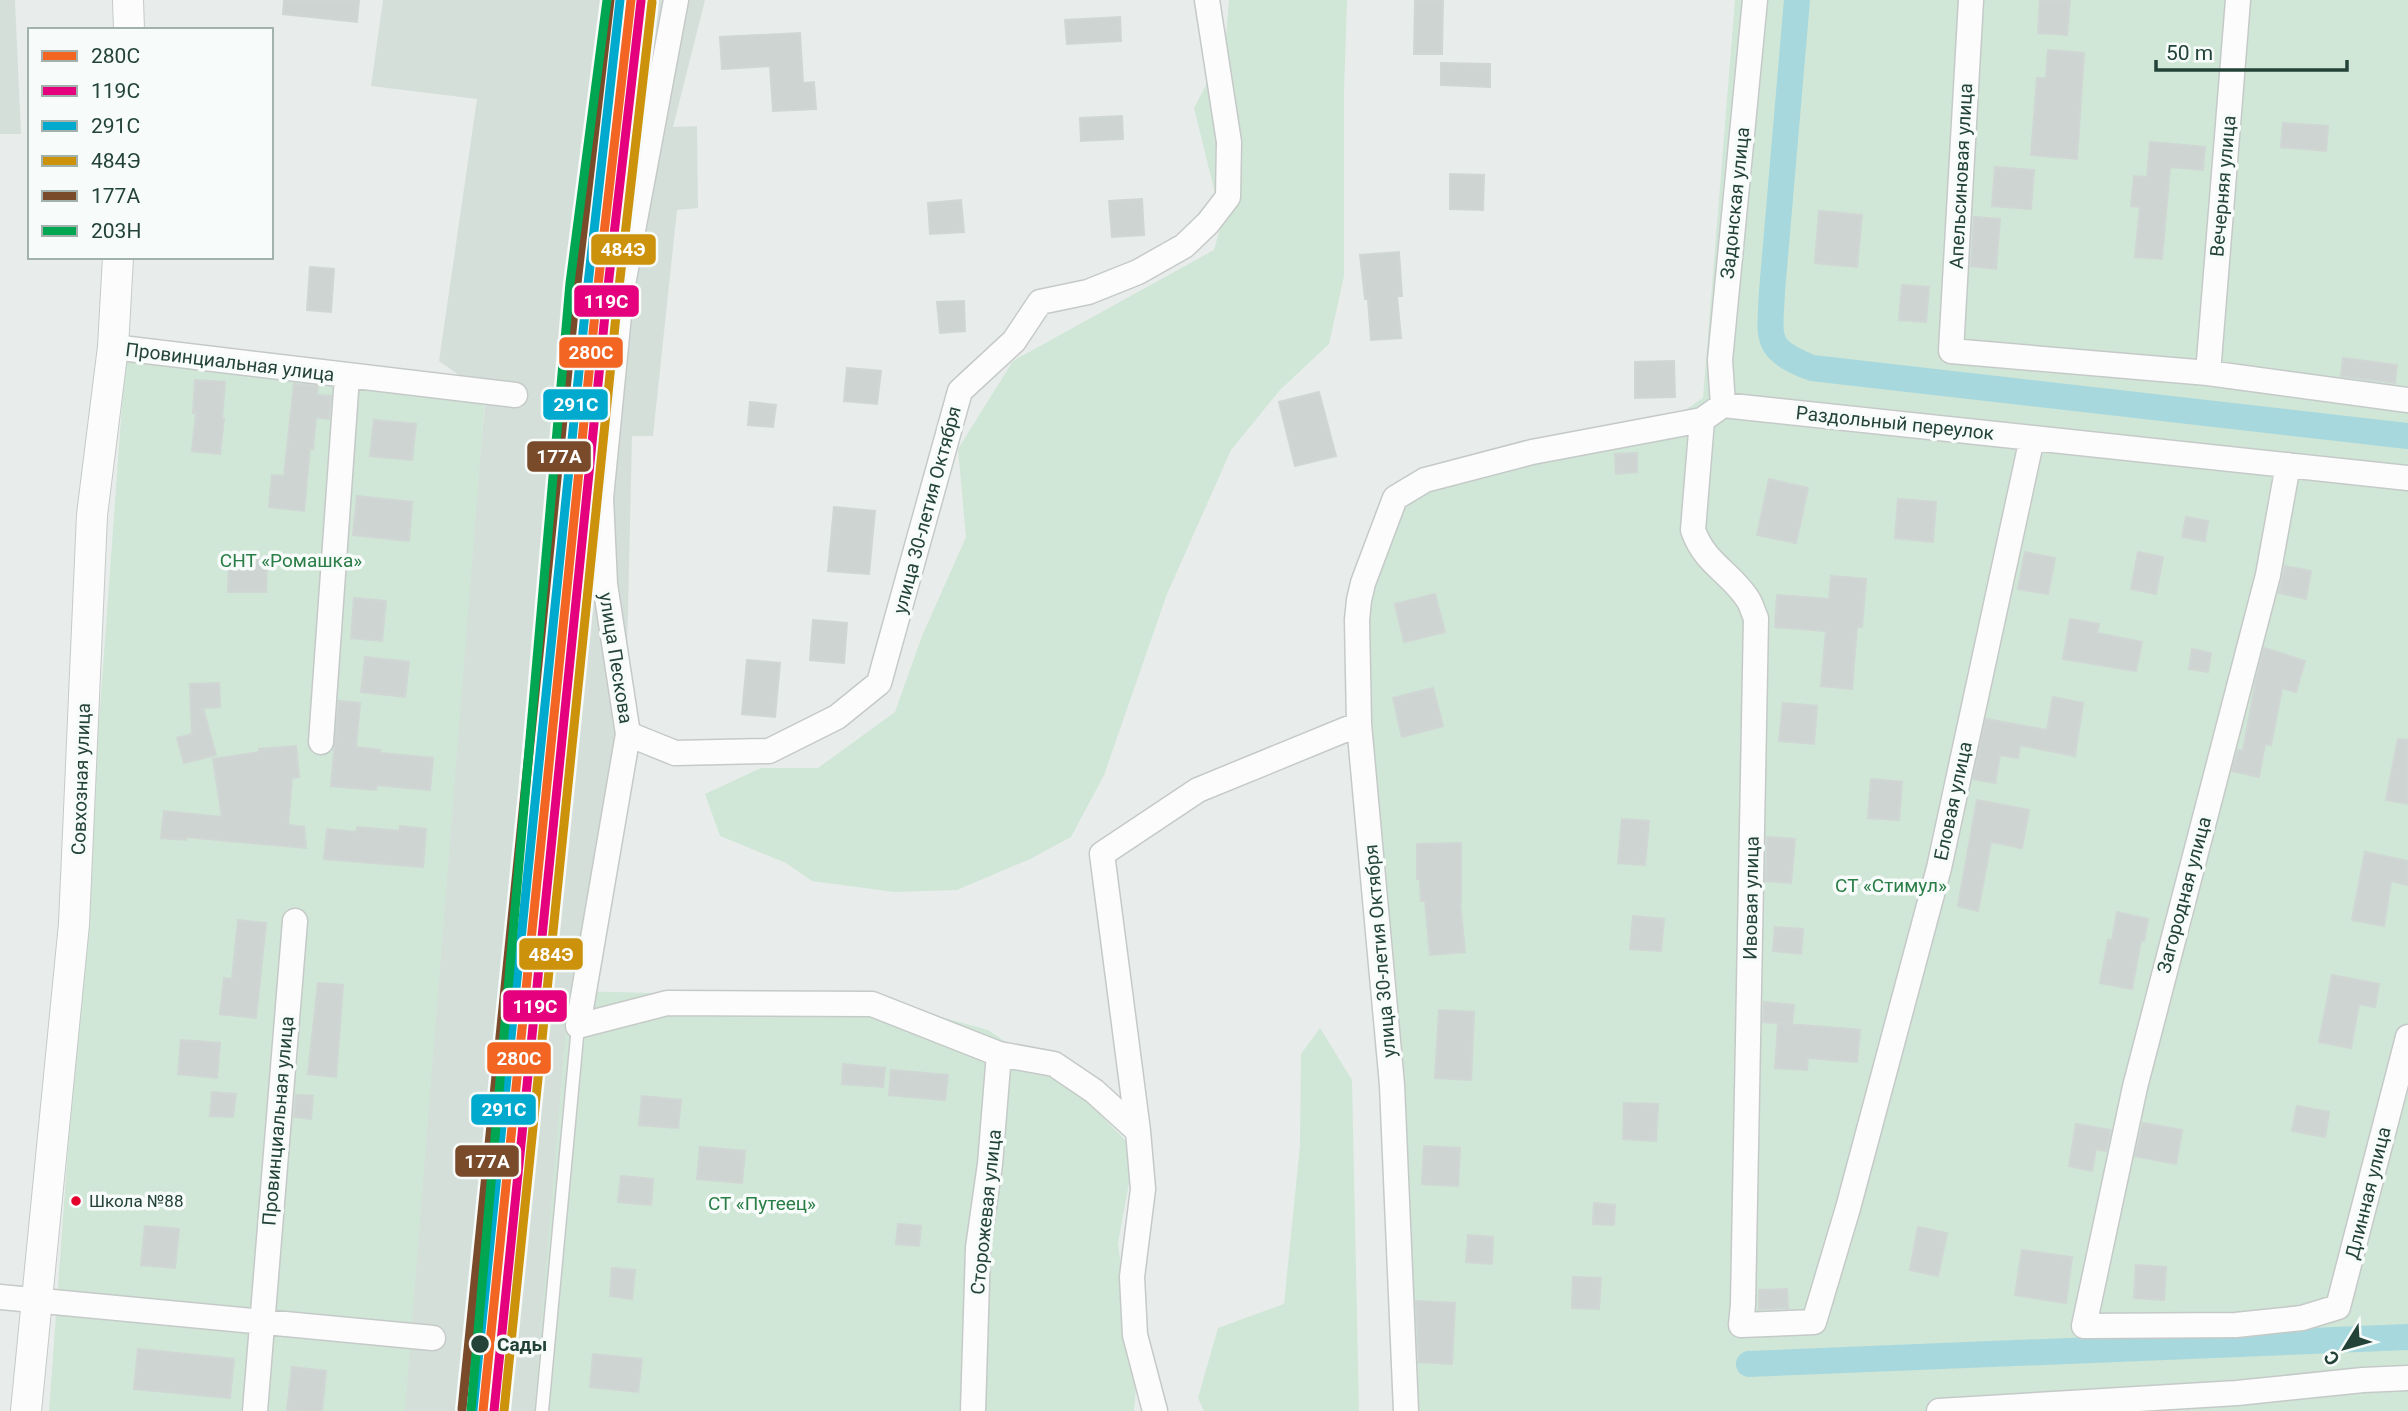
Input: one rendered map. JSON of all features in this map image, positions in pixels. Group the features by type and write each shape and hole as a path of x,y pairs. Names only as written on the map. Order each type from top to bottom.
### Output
{"street":[{"path":"128,0 129,28"},
{"name":"улица Пескова","path":"578,1026 628,734 605,584 601,498 621,295 676,0"},
{"name":"улица 30-летия Октября","path":"628,734 676,753 769,751 837,717 879,683 960,391 1014,341 1040,302 1088,292 1138,272 1184,246 1208,223 1228,197 1229,142 1207,0"},
{"name":"Задонская улица","path":"1723,405 1720,359 1755,0"},
{"name":"Апельсиновая улица","path":"1971,0 1951,351 2208,373"},
{"name":"Вечерняя улица","path":"2208,373 2238,0"},
{"name":"Совхозная улица","path":"26,1411 75,924 92,515 113,347 118,259"},
{"name":"Провинциальная улица","path":"113,347 515,395"},
{"path":"2208,373 2408,400"},
{"name":"Провинциальная улица","path":"321,742 347,377"},
{"path":"1702,420 1723,405"},
{"name":"Раздольный переулок","path":"1723,405 2408,478"},
{"name":"улица 30-летия Октября","path":"1406,1411 1392,1085 1359,724 1359,600 1395,498 1425,480 1532,452 1702,420"},
{"name":"Ивовая улица","path":"1702,420 1693,530 1699,546 1710,561 1748,598 1756,618 1741,1325 1814,1322"},
{"name":"Еловая улица","path":"1814,1322 1848,1208 1939,869 2032,438"},
{"name":"Загородная улица","path":"2288,465 2268,575 2135,1087 2084,1326 2236,1325 2302,1318 2338,1307"},
{"path":"1155,1411 1135,1335 1132,1277 1143,1189 1102,854 1198,790 1359,724"},
{"name":"Провинциальная улица","path":"255,1411 295,921"},
{"path":"578,1026 667,1003 872,1004 999,1054 1054,1064 1094,1091 1138,1131"},
{"name":"Длинная улица","path":"2338,1307 2408,1037"},
{"name":"Сторожевая улица","path":"973,1411 978,1248 990,1164 999,1054"},
{"path":"0,1297 433,1338"},
{"path":"1939,1411 2234,1402 2362,1380 2408,1378"}],"lane":[{"path":"542,1411 578,1026"}],"shaded area":[{"path":"0,0 15,0 21,134 0,134"},
{"path":"383,0 705,0 673,127 697,126 698,208 677,210 653,436 632,436 626,697 640,725 568,1028 538,1411 391,1411 399,1299 486,394 439,361 477,99 371,86"}],"green space":[{"path":"1229,0 1347,0 1344,276 1329,344 1280,390 1231,450 1167,594 1104,775 1071,837 1030,859 957,890 894,892 812,881 786,863 720,836 705,794 761,768 818,768 895,712 922,636 966,537 958,449 1013,361 1214,250 1222,222 1194,108 1225,49"},
{"name":"СТ «Стимул»","path":"1735,0 2408,0 2408,1411 1394,1411 1393,1218 1353,700 1375,543 1405,492 1676,416 1703,398"},
{"name":"СНТ «Ромашка»","path":"126,350 486,386 405,1411 49,1411"},
{"name":"СТ «Путеец»","path":"569,991 873,998 988,1030 1074,1088 1135,1150 1118,1243 1136,1387 1134,1411 534,1411"},
{"path":"1320,1028 1352,1080 1359,1411 1204,1411 1198,1398 1218,1328 1284,1304 1300,1145 1301,1054"}],"building":[{"path":"284,0 359,0 357,22 283,14"},
{"path":"1415,0 1443,0 1442,54 1414,54"},
{"path":"2040,0 2070,0 2067,35 2038,33"},
{"path":"1120,17 1121,41 1067,44 1065,20"},
{"path":"800,33 803,83 814,82 816,109 773,111 770,66 722,69 720,37"},
{"path":"2048,50 2084,53 2077,159 2031,155 2037,78 2046,78"},
{"path":"1441,63 1490,64 1490,87 1441,85"},
{"path":"1122,116 1123,139 1081,141 1080,118"},
{"path":"2283,123 2328,126 2326,151 2281,147"},
{"path":"2150,142 2205,147 2203,170 2170,167 2162,259 2135,257 2140,207 2131,206 2134,176 2147,177"},
{"path":"1995,167 2034,170 2031,209 1992,206"},
{"path":"1450,174 1484,175 1483,210 1450,209"},
{"path":"1142,199 1144,235 1112,237 1109,201"},
{"path":"961,200 964,232 930,234 928,203"},
{"path":"1819,211 1862,215 1857,267 1815,263"},
{"path":"1974,217 2000,219 1996,269 1971,266"},
{"path":"1399,252 1402,296 1397,296 1401,338 1371,340 1368,299 1365,299 1360,255"},
{"path":"310,267 334,269 331,312 307,310"},
{"path":"1902,285 1929,287 1926,322 1899,320"},
{"path":"964,301 965,331 940,333 937,302"},
{"path":"2343,358 2397,365 2395,383 2341,376"},
{"path":"1674,361 1675,397 1635,398 1635,362"},
{"path":"847,368 881,371 877,404 844,401"},
{"path":"195,380 225,382 220,454 192,451 196,413 193,413"},
{"path":"294,384 318,386 317,395 331,396 329,419 316,417 304,511 269,507 272,475 284,476"},
{"path":"1319,392 1336,456 1295,466 1279,402"},
{"path":"750,402 776,405 773,427 748,425"},
{"path":"374,420 416,424 412,460 370,456"},
{"path":"1637,453 1637,472 1616,474 1615,454"},
{"path":"1769,479 1808,488 1796,543 1757,535"},
{"path":"357,496 412,502 409,541 353,535"},
{"path":"1898,499 1936,502 1933,542 1895,538"},
{"path":"834,507 875,511 869,574 828,571"},
{"path":"2186,517 2208,521 2205,541 2182,537"},
{"path":"2025,552 2055,558 2048,594 2018,589"},
{"path":"2138,552 2163,557 2156,594 2131,589"},
{"path":"229,559 267,560 266,592 228,592"},
{"path":"2285,566 2311,571 2306,599 2279,593"},
{"path":"1831,576 1866,579 1862,627 1857,627 1852,689 1821,686 1826,631 1775,627 1777,595 1829,599"},
{"path":"1435,594 1445,632 1404,642 1395,604"},
{"path":"354,598 386,601 382,641 351,638"},
{"path":"2070,619 2099,624 2097,633 2142,642 2136,671 2063,659"},
{"path":"813,620 847,623 844,663 810,660"},
{"path":"2264,648 2305,661 2296,692 2282,688 2271,745 2265,744 2259,777 2232,771 2238,750 2243,751"},
{"path":"2192,649 2211,653 2208,672 2189,669"},
{"path":"365,657 409,662 405,697 361,692"},
{"path":"747,660 780,663 775,717 742,714"},
{"path":"219,683 220,707 203,708 216,755 184,763 177,738 192,734 190,684"},
{"path":"1433,688 1443,726 1402,737 1393,698"},
{"path":"2053,697 2083,703 2075,756 2020,745 2018,758 2000,755 1995,783 1973,779 1986,719 2047,730"},
{"path":"339,701 360,703 356,747 380,750 380,753 433,758 430,790 377,785 376,790 331,786"},
{"path":"1783,703 1817,706 1814,744 1779,741"},
{"path":"2398,739 2408,740 2408,804 2386,800"},
{"path":"296,746 299,777 292,778 288,825 304,827 306,848 186,837 186,840 161,838 164,811 222,817 213,759 259,752 259,749"},
{"path":"1871,779 1902,782 1899,820 1868,818"},
{"path":"1977,800 2029,810 2022,848 1991,842 1978,911 1958,906"},
{"path":"1622,819 1649,821 1645,865 1618,863"},
{"path":"400,826 426,829 423,867 324,859 327,829 357,832 357,827 400,831"},
{"path":"1767,837 1795,839 1791,883 1766,881"},
{"path":"1461,843 1460,902 1465,952 1430,955 1425,901 1421,901 1420,879 1417,879 1417,844"},
{"path":"2365,852 2408,861 2408,885 2391,881 2384,926 2352,920"},
{"path":"2117,912 2148,919 2144,941 2141,940 2132,989 2100,983 2108,940 2112,941"},
{"path":"1633,916 1664,919 1661,951 1630,949"},
{"path":"238,920 266,923 256,1018 220,1014 224,978 232,979"},
{"path":"1775,927 1803,929 1801,954 1773,951"},
{"path":"2332,975 2379,984 2375,1007 2359,1004 2351,1048 2319,1042"},
{"path":"318,983 343,985 336,1077 308,1074"},
{"path":"1764,1002 1794,1005 1792,1024 1763,1022"},
{"path":"1439,1010 1474,1012 1471,1080 1435,1078"},
{"path":"1778,1023 1860,1030 1857,1062 1808,1058 1807,1070 1775,1068"},
{"path":"181,1040 220,1043 217,1078 178,1074"},
{"path":"843,1064 885,1068 883,1087 842,1084"},
{"path":"891,1070 948,1075 945,1100 889,1095"},
{"path":"212,1092 236,1094 233,1117 210,1116"},
{"path":"296,1095 313,1096 311,1119 294,1117"},
{"path":"642,1096 681,1100 678,1128 639,1125"},
{"path":"1624,1103 1658,1104 1656,1141 1623,1139"},
{"path":"2297,1106 2329,1112 2325,1137 2292,1131"},
{"path":"2143,1123 2182,1130 2176,1164 2135,1156"},
{"path":"2076,1124 2111,1130 2106,1151 2096,1149 2092,1171 2069,1166"},
{"path":"1424,1146 1460,1148 1458,1186 1422,1184"},
{"path":"700,1147 745,1151 742,1183 697,1179"},
{"path":"621,1176 653,1179 651,1205 618,1202"},
{"path":"1594,1203 1615,1205 1614,1225 1593,1224"},
{"path":"898,1224 921,1226 919,1246 896,1244"},
{"path":"145,1226 179,1229 175,1268 141,1265"},
{"path":"1918,1227 1947,1233 1938,1276 1910,1270"},
{"path":"1468,1235 1493,1237 1492,1264 1466,1262"},
{"path":"2022,1250 2072,1257 2066,1303 2015,1295"},
{"path":"2136,1265 2166,1267 2164,1300 2134,1298"},
{"path":"612,1268 635,1270 632,1299 610,1296"},
{"path":"1573,1277 1601,1278 1599,1309 1572,1308"},
{"path":"1787,1289 1788,1308 1759,1309 1759,1290"},
{"path":"1416,1301 1455,1303 1452,1364 1419,1362"},
{"path":"138,1349 234,1359 230,1398 134,1389"},
{"path":"593,1354 642,1359 638,1392 590,1387"},
{"path":"292,1367 326,1371 322,1411 287,1410"}],"waterway":[{"path":"1797,0 1772,291 1771,331 1777,348 1785,355 1812,368 2408,436"},
{"path":"1749,1364 2408,1337"}],"transit line":[{"name":"203Н","path":"471,1411 570,283 607,0"},
{"name":"177А","path":"462,1409 576,292 610,0"},
{"name":"291С","path":"473,1410 587,293 620,0"},
{"name":"280С","path":"483,1411 597,294 631,0"},
{"name":"119С","path":"494,1411 607,295 641,1"},
{"name":"484Э","path":"504,1411 618,296 652,2"}],"place":[{"name":"Школа №88","path":"76,1201"},
{"name":"Сады","path":"480,1344"}]}
